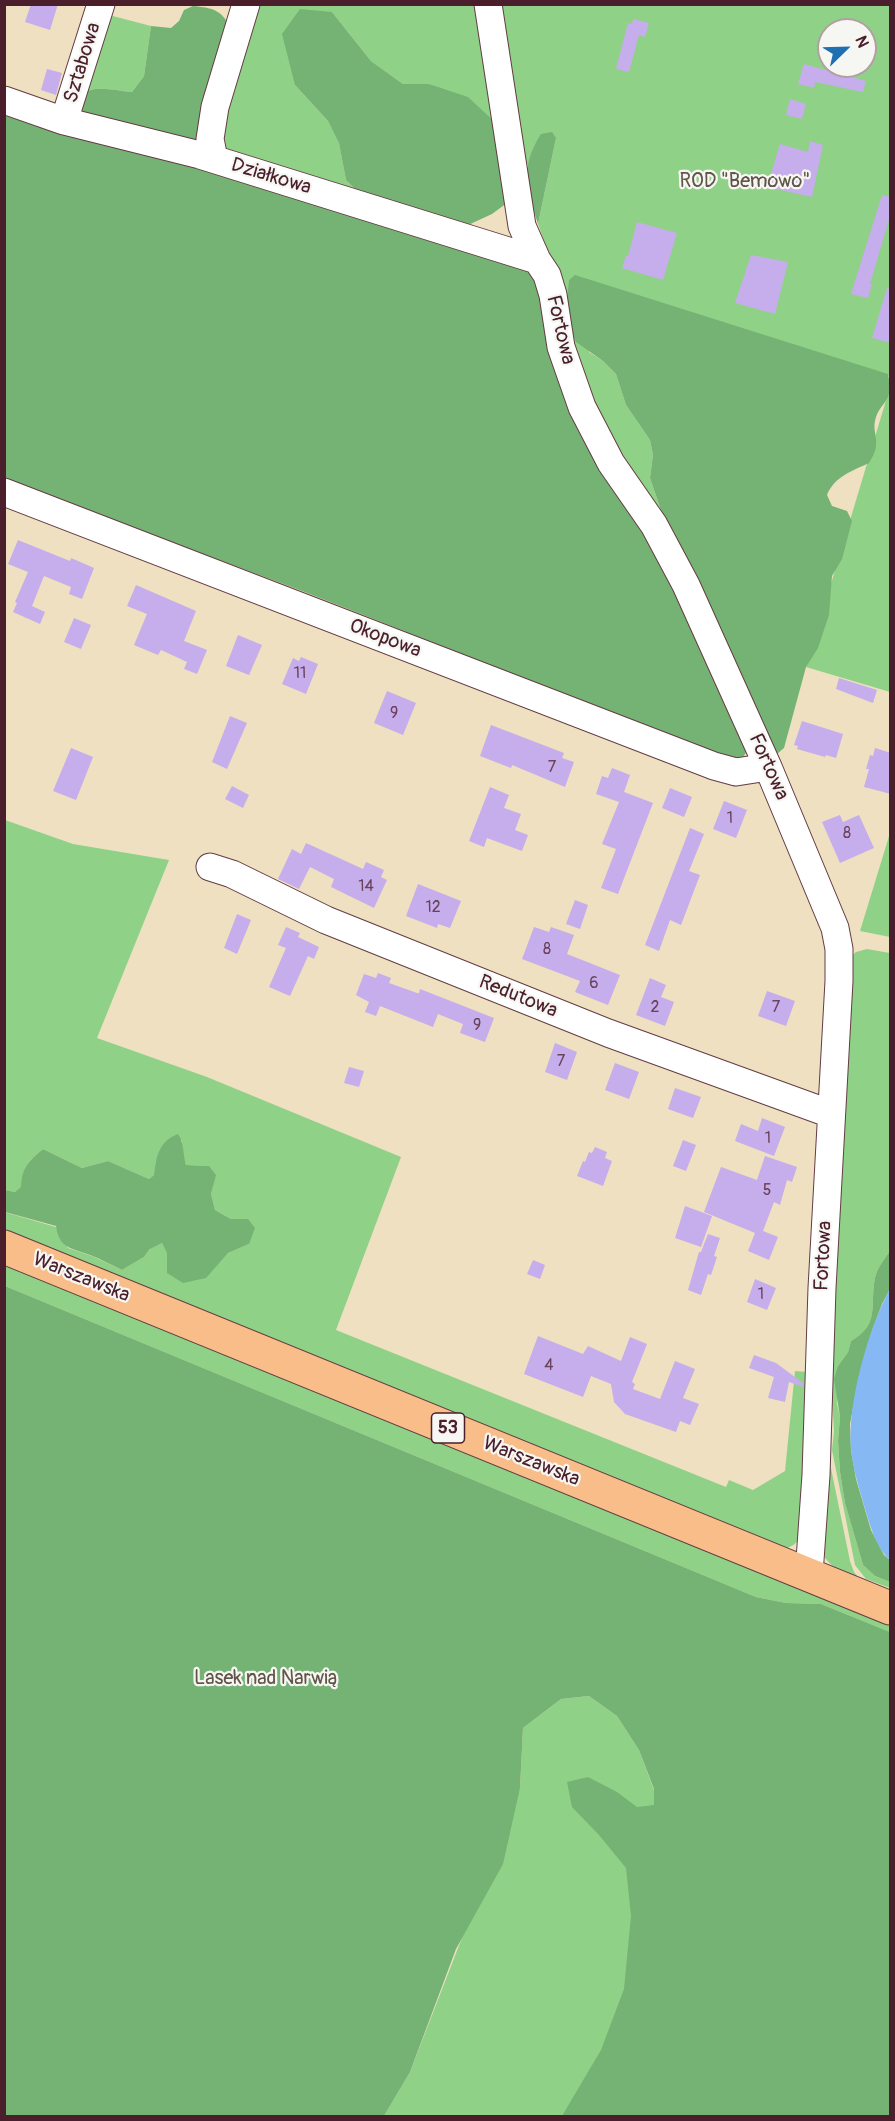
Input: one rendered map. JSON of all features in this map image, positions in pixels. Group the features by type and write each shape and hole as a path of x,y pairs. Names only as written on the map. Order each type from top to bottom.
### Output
{"main road":[{"name":"Warszawska","path":"4,1247 891,1608"}],"street":[{"name":"Sztabowa","path":"64,121 101,4"},
{"path":"213,159 210,139 215,107 246,4"},
{"name":"Fortowa","path":"488,4 522,226 537,260 547,275 553,296 561,347 582,407 611,462 669,551 768,767 831,914 837,934 839,981 822,1288 816,1474 810,1560 806,1574"},
{"name":"Działkowa","path":"4,100 64,121 213,159 537,260"},
{"name":"Okopowa","path":"4,492 714,766 736,772 768,767"},
{"name":"Redutowa","path":"210,867 232,874 326,920 577,1021 831,1114"}],"green space":[{"path":"375,4 375,6 387,4 479,5 498,125 429,84 403,84 371,61 332,12 295,85 328,121 339,142 346,180 362,196 188,143 235,5"},
{"name":"ROD \"Bemowo\"","path":"495,5 890,5 890,376 572,277 589,352 603,361 616,374 626,405 650,440 653,455 650,478 662,513 693,583 587,405 558,279 538,224 556,138 526,166"},
{"path":"193,6 215,10 223,16 230,27 197,139 188,143 85,119 82,109 87,91 103,89 132,92 144,76 151,26 171,28 179,21 184,10"},
{"path":"300,9 332,12 371,61 403,84 429,84 468,97 498,125 511,200 492,214 466,226 362,196 346,180 339,143 328,121 295,85 282,34"},
{"path":"109,15 151,26 144,76 132,92 103,89 87,91"},
{"path":"4,106 522,264 535,277 677,584 747,751 742,759 732,762 356,612 5,480"},
{"path":"552,132 556,138 538,224 528,188 527,168 534,146 541,134"},
{"path":"575,275 888,374 890,384 888,397 875,421 876,445 873,457 869,463 839,479 827,495 832,506 847,511 852,521 842,559 832,576 829,615 818,648 806,667 784,748 777,754 693,583 662,513 650,478 653,455 650,440 626,405 616,374 603,361 576,342 570,327 567,302 569,280"},
{"path":"890,387 890,692 806,667"},
{"path":"5,820 73,844 169,860 97,1038 207,1077 401,1157 336,1330 726,1487 729,1480 753,1490 785,1471 795,1371 807,1372 802,1534 796,1542 783,1549 5,1232 4,1212 56,1227 68,1248 122,1270 144,1257 151,1248 162,1243 168,1253 167,1273 219,1261 228,1253 249,1244 248,1219 231,1219 215,1210 211,1194 215,1175 208,1166 186,1165 182,1153 182,1140 156,1161 154,1175 149,1179 108,1161 82,1168 43,1149 27,1165 23,1174 22,1187 15,1192 5,1190"},
{"path":"890,833 890,937 860,931"},
{"path":"867,949 890,953 890,1251 876,1274 872,1316 869,1323 860,1335 851,1341 848,1352 838,1366 837,1404 840,1417 838,1441 845,1503 863,1565 875,1576 890,1582 890,1588 866,1579 855,1565 832,1450 834,1431 831,1380 848,959 856,952"},
{"path":"178,1134 186,1165 209,1166 216,1175 211,1194 215,1210 231,1219 248,1219 255,1228 249,1244 228,1253 206,1278 183,1283 167,1273 167,1253 162,1243 122,1270 67,1246 60,1239 56,1226 5,1212 5,1190 15,1192 21,1187 27,1165 43,1149 82,1168 108,1161 149,1179 154,1175 157,1156 163,1145"},
{"path":"890,1251 890,1289 872,1331 858,1382 850,1424 851,1450 856,1479 871,1530 884,1555 890,1560 890,1582 875,1576 863,1565 845,1503 838,1441 840,1417 834,1379 851,1341 866,1329 869,1323 873,1309 876,1274"},
{"path":"4,1262 890,1623 890,1632 821,1604 786,1603 756,1597 5,1286"},
{"name":"Lasek nad Narwią","path":"5,1286 756,1597 786,1603 821,1604 890,1632 890,2116 562,2116 601,2050 624,1989 631,1916 626,1868 572,1807 567,1782 588,1777 617,1792 637,1807 654,1805 654,1789 639,1750 617,1716 589,1696 561,1699 523,1728 520,1788 503,1864 456,1949 410,2072 384,2116 5,2116"},
{"path":"827,1449 850,1561 854,1572 862,1582 833,1567 821,1551"},
{"path":"589,1696 617,1716 639,1750 654,1790 639,1966 590,2116 384,2116 410,2072 520,1788 523,1728 561,1699"}],"water":[{"path":"890,1289 890,1560 878,1544 866,1512 853,1465 851,1431 856,1389 867,1345"}],"building":[{"path":"31,4 58,4 50,30 25,22"},
{"path":"633,19 649,23 645,37 639,35 629,72 616,69 628,23 632,24"},
{"path":"804,64 817,68 817,78 855,78 866,81 863,92 815,82 814,88 798,84"},
{"path":"47,69 62,73 56,95 41,90"},
{"path":"790,99 806,104 802,119 786,115"},
{"path":"810,141 823,145 812,197 767,187 780,144 808,152"},
{"path":"882,195 891,197 891,213 868,298 851,294"},
{"path":"637,222 677,233 663,280 622,268 626,255 628,256"},
{"path":"751,255 788,262 775,314 735,303"},
{"path":"887,288 891,289 891,343 872,338"},
{"path":"18,540 94,568 82,599 69,594 71,587 44,576 32,606 45,612 40,624 13,612 28,572 8,564"},
{"path":"136,585 196,611 184,641 207,650 197,674 184,669 187,662 161,650 158,655 134,645 147,614 127,606"},
{"path":"74,618 91,625 81,649 64,642"},
{"path":"238,635 262,645 249,675 226,666"},
{"path":"301,657 318,664 306,694 282,684 293,658 299,661"},
{"path":"839,678 877,690 873,703 836,689"},
{"path":"387,691 416,703 403,735 374,723"},
{"path":"230,716 247,723 227,769 212,762"},
{"path":"802,721 843,734 836,758 797,749 798,746 794,745"},
{"path":"491,725 564,753 562,758 574,762 565,787 512,765 511,768 480,756"},
{"path":"71,748 93,757 76,800 53,791"},
{"path":"875,748 891,753 891,794 864,787 869,769 866,769 870,755 873,756"},
{"path":"612,768 630,775 624,792 653,803 618,894 601,888 616,849 602,844 619,802 596,794 602,776 608,778"},
{"path":"232,786 249,795 243,808 225,799"},
{"path":"490,787 509,795 504,808 521,814 515,830 528,835 522,851 487,838 484,847 469,841"},
{"path":"670,788 692,797 684,817 662,808"},
{"path":"724,801 747,810 736,838 713,829"},
{"path":"840,815 843,822 859,815 874,848 840,863 822,822"},
{"path":"690,828 704,834 689,871 700,875 681,925 670,920 659,951 645,945"},
{"path":"306,843 363,869 366,862 384,870 381,877 387,880 374,908 331,887 334,879 310,867 299,889 278,879 292,849 301,854"},
{"path":"418,884 461,901 450,928 438,924 437,928 406,916"},
{"path":"575,900 588,905 580,929 566,924"},
{"path":"237,914 251,920 237,954 224,948"},
{"path":"286,927 300,933 298,937 319,947 314,959 308,956 290,996 269,987 286,948 278,945"},
{"path":"534,927 549,932 551,927 574,935 567,954 620,975 608,1005 575,992 580,981 522,959"},
{"path":"378,973 391,978 389,983 417,993 420,989 494,1018 485,1042 460,1033 463,1024 438,1014 433,1027 380,1006 376,1016 365,1012 369,1002 356,995 364,974 376,978"},
{"path":"650,978 666,985 661,997 674,1002 665,1026 636,1015"},
{"path":"767,991 795,1001 786,1026 758,1016"},
{"path":"555,1043 577,1052 567,1080 545,1072"},
{"path":"615,1063 639,1072 629,1099 605,1090"},
{"path":"349,1067 364,1071 359,1087 344,1083"},
{"path":"675,1088 701,1097 693,1118 668,1109"},
{"path":"762,1118 785,1127 774,1156 735,1141 741,1124 758,1131"},
{"path":"683,1140 696,1145 686,1171 673,1166"},
{"path":"595,1147 607,1152 605,1158 612,1161 603,1186 577,1176 583,1161 585,1162 589,1152 592,1153"},
{"path":"765,1156 797,1167 792,1182 787,1180 780,1205 774,1202 763,1231 778,1237 769,1260 748,1251 755,1233 704,1212 721,1167 757,1180"},
{"path":"685,1206 712,1216 701,1247 675,1238"},
{"path":"708,1234 720,1238 711,1275 708,1274 701,1295 688,1290 699,1252"},
{"path":"533,1260 545,1265 540,1279 527,1274"},
{"path":"755,1279 776,1288 767,1310 747,1302"},
{"path":"538,1336 583,1354 588,1346 621,1361 630,1337 647,1344 632,1382 635,1384 633,1389 660,1399 675,1361 695,1369 683,1398 699,1404 690,1425 680,1421 676,1432 625,1414 614,1402 611,1384 591,1376 583,1397 524,1374"},
{"path":"754,1355 776,1363 803,1383 803,1387 789,1382 785,1402 768,1398 774,1377 749,1368"}]}
